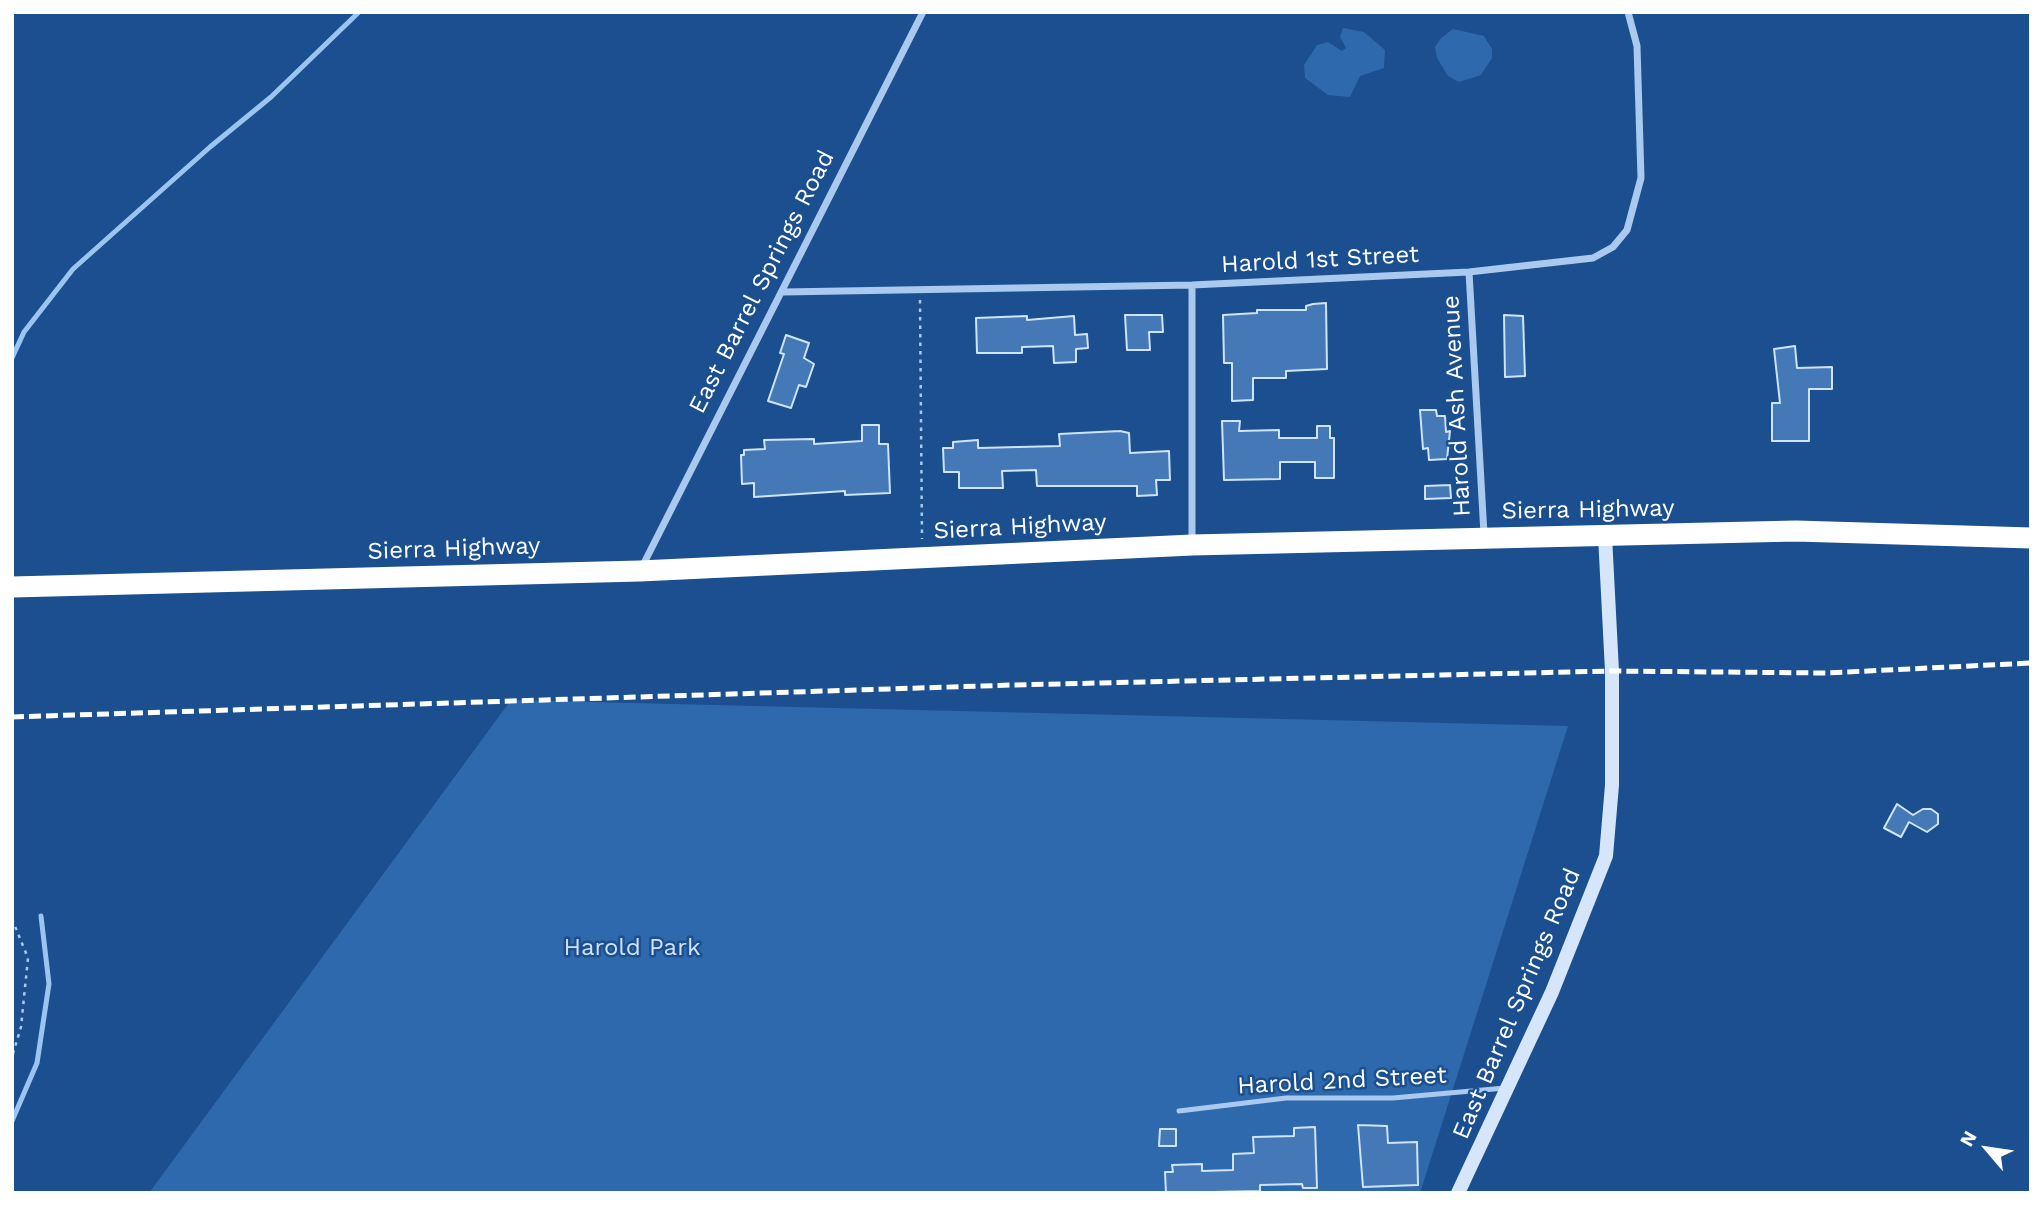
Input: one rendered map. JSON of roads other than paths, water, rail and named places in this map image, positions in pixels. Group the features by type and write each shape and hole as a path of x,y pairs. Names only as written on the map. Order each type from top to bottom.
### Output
{"highway":[{"name":"Sierra Highway","path":"12,587 640,571 1192,545 1796,531 2031,538"}],"street":[{"name":"East Barrel Springs Road","path":"640,571 923,12"},
{"name":"Harold 1st Street","path":"783,292 1192,285 1469,272 1593,258 1613,247 1627,230 1641,178 1637,46 1628,12"},
{"name":"Harold Ash Avenue","path":"1469,272 1485,538"},
{"path":"1192,285 1192,545"},
{"name":"East Barrel Springs Road","path":"1458,1193 1552,992 1606,856 1612,785 1612,684 1605,536"}],"lane":[{"name":"Harold 2nd Street","path":"1179,1111 1286,1098 1393,1098 1508,1088"}],"waterway":[{"path":"12,358 24,332 73,269 210,147 271,97 359,12"},
{"path":"12,1121 37,1063 49,984 41,916"}],"railway":[{"path":"12,717 1013,685 1612,671 1826,673 2031,663"}],"park label":[{"name":"Harold Park","path":"632,948"}]}
